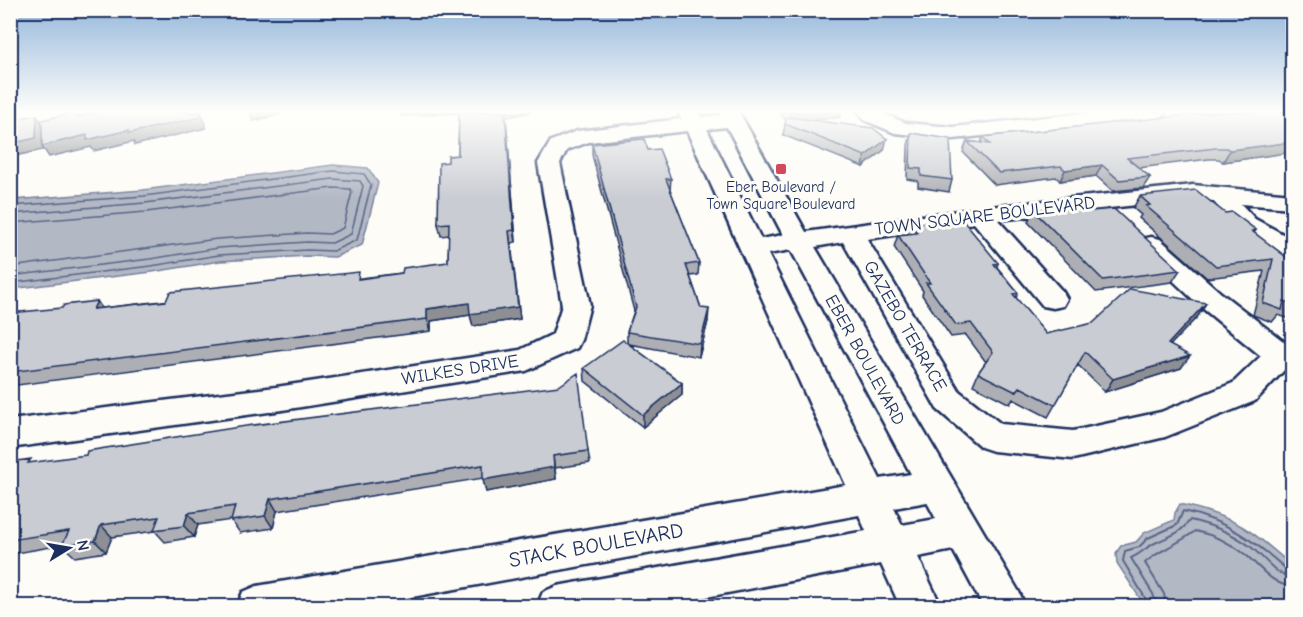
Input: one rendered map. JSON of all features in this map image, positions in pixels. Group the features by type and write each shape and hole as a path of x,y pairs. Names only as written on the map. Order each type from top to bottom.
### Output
{"street":[{"name":"WILKES DRIVE","path":"10,434 276,399 525,360 566,340 576,305 549,163 559,146 573,141"},
{"path":"702,141 921,606"},
{"name":"EBER BOULEVARD","path":"745,141 798,240 1005,606"},
{"name":"TOWN SQUARE BOULEVARD","path":"751,248 980,215 1193,192 1293,201"},
{"path":"1219,194 1246,224 1293,250"},
{"path":"1103,201 1211,300 1286,355"},
{"path":"980,215 1053,299"},
{"name":"GAZEBO TERRACE","path":"850,232 948,400 993,437 1073,445 1165,424 1244,392 1286,355"},
{"name":"STACK BOULEVARD","path":"257,606 936,485"},
{"path":"557,606 962,531"}],"water":[{"path":"333,165 368,168 378,183 362,245 335,257 308,256 220,261 152,272 11,289 12,200 143,190"},
{"path":"1180,504 1215,514 1241,526 1292,566 1292,606 1145,606 1117,563 1116,553 1121,546 1136,542 1144,533 1174,520"}],"building":[{"path":"42,141 63,141 42,146"},
{"path":"458,141 507,141 514,230 509,231 518,307 470,314 469,303 427,309 427,319 10,372 10,313 62,308 64,305 97,301 93,309 166,301 170,292 359,272 358,279 402,273 403,268 448,262 449,223 438,224 439,163 448,162 448,156 458,155"},
{"path":"645,141 648,150 659,149 671,179 666,179 699,263 686,265 701,308 709,309 700,344 627,332 636,307 592,144"},
{"path":"827,141 885,141 865,156"},
{"path":"911,141 950,141 952,180 921,176 921,169 910,168"},
{"path":"967,141 990,144 987,141 1293,141 1230,150 1216,148 1127,158 1150,177 1119,180 1102,165 1065,170 1061,166 999,173"},
{"path":"1196,190 1225,213 1232,212 1256,230 1252,231 1293,262 1293,304 1284,301 1282,310 1263,303 1273,259 1216,266 1146,206 1150,205 1140,196"},
{"path":"1083,204 1091,211 1114,209 1180,270 1103,280 1033,210"},
{"path":"961,218 998,263 994,264 1018,293 1013,294 1046,334 1093,323 1130,289 1206,303 1168,344 1190,356 1113,379 1085,352 1055,405 1020,387 1016,392 978,373 993,352 971,323 956,325 926,283 930,283 898,235 917,233 910,224"},
{"path":"623,340 682,383 643,415 584,368"},
{"path":"578,373 588,451 553,456 554,467 483,480 483,465 270,499 265,516 231,521 235,506 188,513 184,526 154,530 159,517 101,525 95,541 62,545 69,531 10,540 10,462 31,459 28,463 86,455 87,451 246,426 559,386"}],"place":[{"name":"Eber Boulevard / Town Square Boulevard","path":"781,169"}]}
